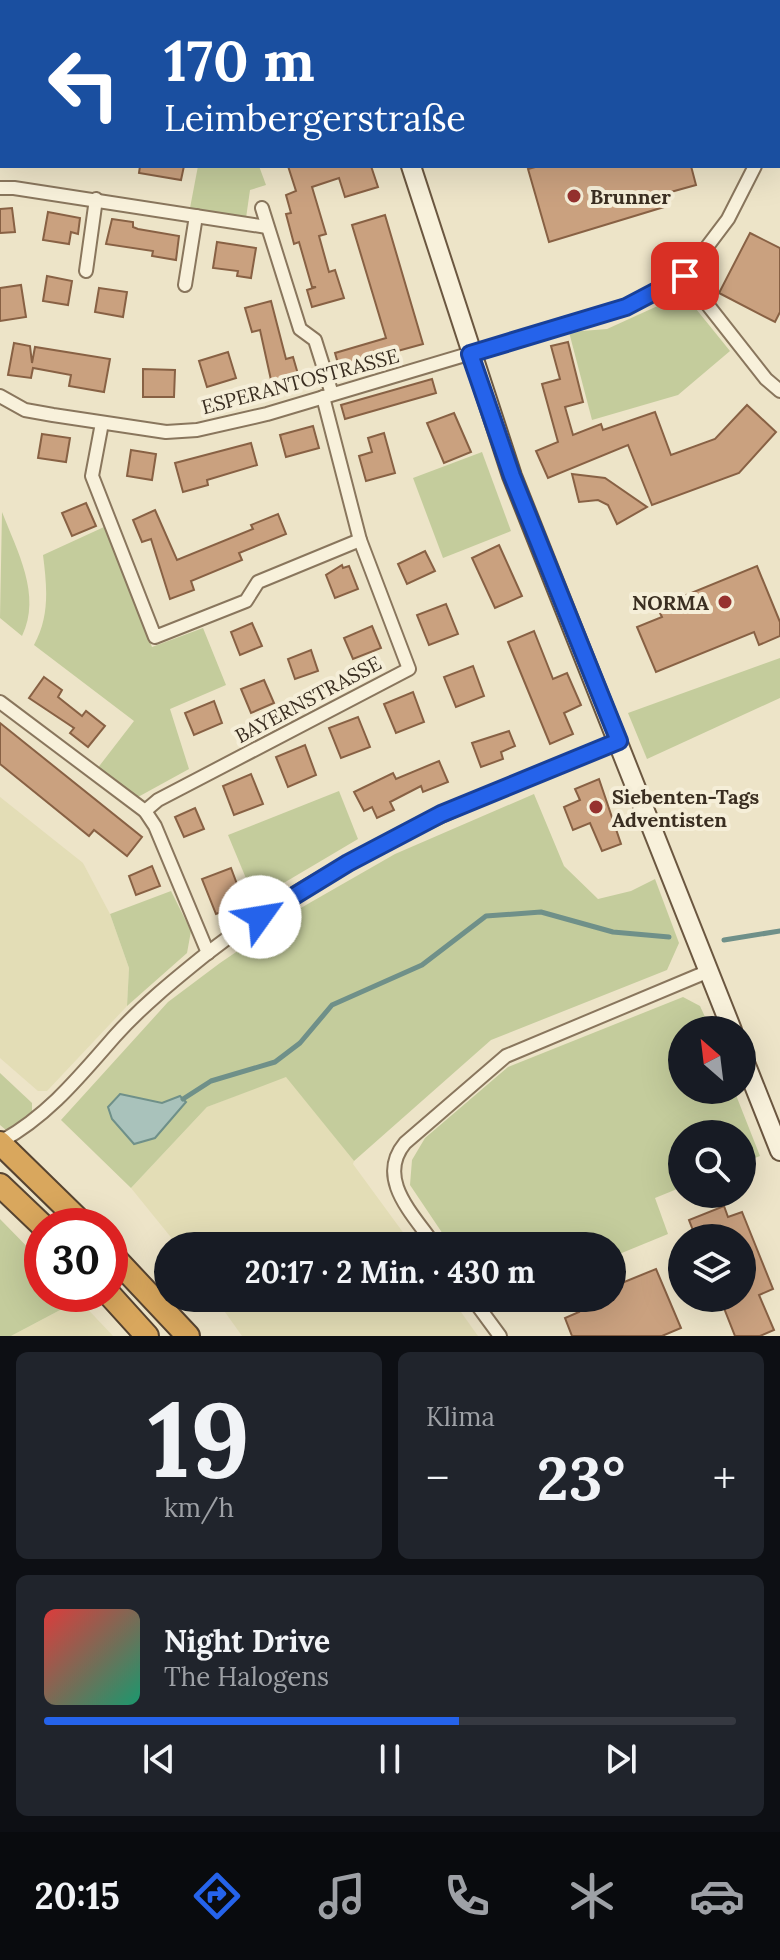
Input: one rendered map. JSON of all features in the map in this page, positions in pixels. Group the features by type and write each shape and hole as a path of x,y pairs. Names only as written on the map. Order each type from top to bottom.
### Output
{"highway":[{"path":"0,1142 68,1208"},
{"path":"8,1192 24,1208"},
{"path":"128,1272 188,1336"},
{"path":"125,1312 147,1336"}],"street":[{"path":"412,168 470,354 522,502 727,1016"},
{"path":"754,168 728,219 685,276 766,379 780,391"},
{"path":"0,188 96,199 267,227"},
{"path":"86,271 96,199"},
{"name":"BAYERNSTRASSE","path":"145,811 158,800 409,669 360,540 315,340 300,329 262,208"},
{"path":"185,285 196,216"},
{"name":"ESPERANTOSTRASSE","path":"0,396 25,410 166,432 197,430 626,307 685,276"},
{"path":"102,423 92,476 155,637 246,601 258,582 360,540"},
{"path":"0,702 145,811 155,826 208,953"},
{"path":"0,1142 47,1110 136,1015 208,953 295,894 416,827 619,741"},
{"path":"426,1232 393,1181 394,1161 405,1143 506,1056 709,971"},
{"path":"756,1090 780,1151"},
{"path":"482,1312 500,1336"}],"shaded area":[{"path":"0,797 83,863 110,914 129,968 127,1006 47,1091 38,1091 0,1058"},
{"path":"286,1076 354,1161 353,1164 403,1232 167,1232 131,1188 207,1107"},
{"path":"56,1312 90,1312 113,1336 11,1336"},
{"path":"225,1312 461,1312 478,1336 242,1336"}],"green space":[{"path":"198,168 260,168 266,185 250,190 246,218 190,208"},
{"path":"673,299 692,304 730,351 678,395 592,420 569,332 607,329"},
{"path":"482,452 511,531 443,558 413,478"},
{"path":"2,512 28,589 29,605 22,636 0,618"},
{"path":"104,527 152,647 203,628 226,685 170,709 189,769 138,797 97,769 134,721 34,645 45,612 43,555"},
{"path":"780,658 780,698 647,759 628,713"},
{"path":"339,791 358,839 255,900 228,835"},
{"path":"534,794 564,866 598,899 631,891 655,879 679,943 667,970 491,1040 354,1161 286,1077 207,1107 131,1188 61,1120 168,1002 220,963 299,909 395,854"},
{"path":"171,891 191,931 187,953 127,1006 129,968 110,914"},
{"path":"683,997 700,1006 705,1016 668,1016 668,1104 740,1104 746,1120 668,1120 668,1193 655,1198 668,1234 626,1251 626,1232 442,1232 410,1185 412,1160 425,1138 508,1067"},
{"path":"0,1073 32,1103 32,1112 6,1130 0,1125"},
{"path":"0,1219 24,1244 24,1312 56,1312 11,1336 0,1336"}],"water":[{"path":"120,1094 162,1103 180,1096 186,1102 155,1138 134,1144 112,1119 108,1107"}],"building":[{"path":"140,168 184,168 181,180 139,173"},
{"path":"289,168 372,168 378,187 345,197 339,178 312,187 326,234 319,236 329,272 335,270 344,298 312,307 307,290 316,287 312,287 299,242 294,244 286,214 291,213 286,195 296,191"},
{"path":"692,168 696,185 660,195 664,207 549,242 528,169"},
{"path":"12,208 15,232 0,233 0,209"},
{"path":"48,212 80,218 78,234 71,232 69,244 43,240"},
{"path":"385,215 423,344 339,367 335,353 386,338 352,225"},
{"path":"112,219 133,222 133,227 138,229 179,236 176,260 152,256 153,251 106,244"},
{"path":"750,233 780,248 780,312 775,322 719,293"},
{"path":"217,242 256,248 251,278 237,276 238,271 213,268"},
{"path":"47,276 72,281 68,305 43,301"},
{"path":"21,285 26,317 0,321 0,288"},
{"path":"99,288 127,292 123,317 95,312"},
{"path":"271,301 286,359 293,357 300,381 273,389 260,330 252,332 245,308"},
{"path":"568,342 583,402 565,407 573,435 601,424 603,430 655,412 671,455 715,439 747,405 776,432 739,473 652,505 628,445 548,478 536,451 558,442 542,384 560,379 551,346"},
{"path":"14,343 30,346 32,363 35,347 110,359 104,392 69,386 71,375 33,368 31,378 8,375"},
{"path":"228,352 236,378 207,387 199,361"},
{"path":"143,369 175,370 174,397 143,397"},
{"path":"432,379 436,393 345,419 341,405"},
{"path":"454,413 471,452 444,463 427,423"},
{"path":"313,426 319,448 286,457 280,435"},
{"path":"384,433 395,473 366,481 359,456 372,452 368,438"},
{"path":"42,434 70,438 66,462 38,458"},
{"path":"251,443 257,465 207,480 208,485 183,492 175,463"},
{"path":"131,450 156,454 152,480 127,476"},
{"path":"572,474 605,478 647,507 617,524 608,505 598,500 579,502"},
{"path":"86,503 96,526 72,536 62,513"},
{"path":"155,510 177,560 253,529 251,525 278,514 286,534 239,553 242,560 191,581 194,590 170,599 151,539 142,542 133,520"},
{"path":"499,545 522,596 495,608 472,558"},
{"path":"425,551 435,571 407,584 398,564"},
{"path":"342,565 343,568 349,566 358,589 335,598 326,575"},
{"path":"757,566 780,622 780,636 759,645 754,632 656,672 637,627 662,617 657,607"},
{"path":"446,604 458,634 429,645 417,615"},
{"path":"252,623 262,646 240,655 231,632"},
{"path":"372,626 381,648 353,659 344,638"},
{"path":"534,631 553,679 567,673 581,705 564,713 573,734 550,744 508,642"},
{"path":"311,650 318,671 295,679 288,659"},
{"path":"473,666 484,696 456,707 444,677"},
{"path":"44,677 62,690 58,697 82,716 86,711 105,726 88,747 70,733 74,728 29,698"},
{"path":"264,680 274,703 251,713 241,689"},
{"path":"413,692 424,722 396,733 384,704"},
{"path":"214,701 222,723 194,735 185,713"},
{"path":"358,717 370,747 341,758 329,728"},
{"path":"0,723 142,837 127,856 94,830 89,836 0,764"},
{"path":"509,731 515,746 501,752 503,759 481,767 472,743"},
{"path":"305,745 316,775 288,787 276,757"},
{"path":"439,761 448,782 423,792 421,786 390,802 394,810 377,818 372,807 364,811 354,792 393,773 396,779"},
{"path":"251,774 263,804 234,815 223,786"},
{"path":"599,779 621,844 602,851 590,823 573,830 564,807 580,800 575,789"},
{"path":"195,808 204,829 184,837 175,817"},
{"path":"152,866 160,886 136,895 129,876"},
{"path":"231,868 244,903 216,914 202,879"},
{"path":"725,1208 728,1217 742,1212 747,1224 691,1224 689,1220"},
{"path":"756,1247 773,1289 759,1295 774,1330 760,1336 735,1336 726,1312 756,1312"},
{"path":"656,1269 668,1297 668,1312 674,1312 681,1328 662,1336 572,1336 565,1318 579,1312 626,1312 626,1281"}],"waterway":[{"path":"183,1099 211,1081 275,1062 300,1043 332,1005 422,965 486,916 541,912 613,932 669,937"},
{"path":"724,940 780,931"}],"place":[{"name":"Brunner","path":"574,196"},
{"name":"NORMA","path":"725,602"},
{"name":"Siebenten-Tags Adventisten","path":"596,807"}],"route":[{"path":"260,917 348,863 441,814 619,741 512,476 470,354 626,307 685,276"}]}
